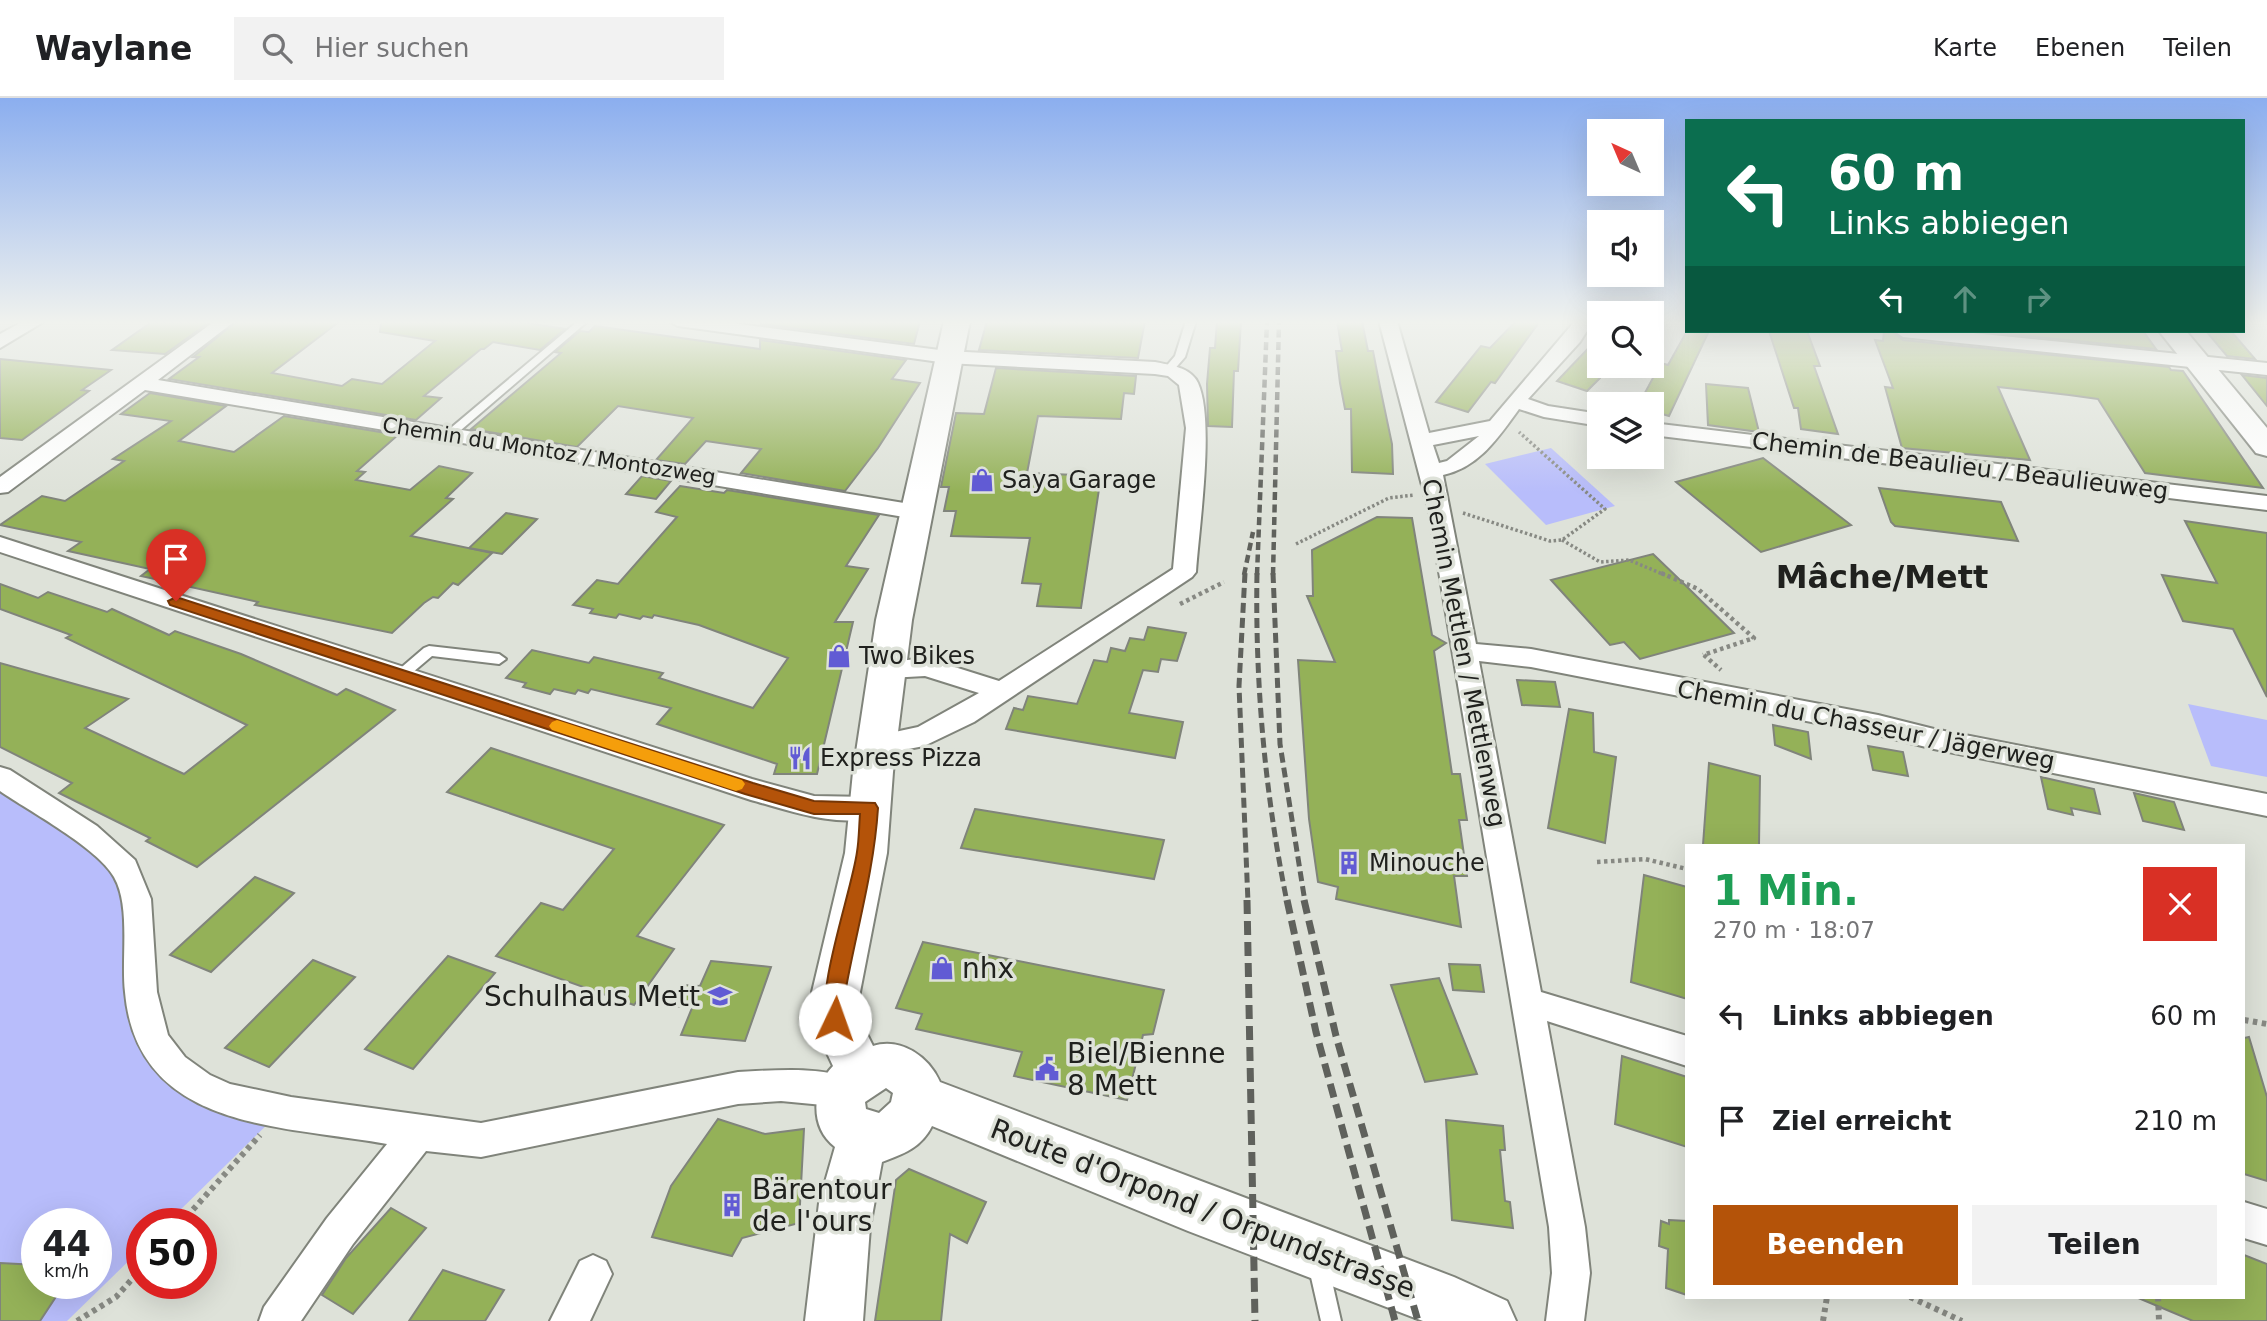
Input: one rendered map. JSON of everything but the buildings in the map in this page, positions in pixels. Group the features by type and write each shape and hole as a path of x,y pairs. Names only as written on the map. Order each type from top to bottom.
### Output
{"main road":[{"path":"834,1321 855,1160 857,1100 834,1008 866,853 869,808 894,620 943,378"},
{"path":"2211,378 2267,447"},
{"path":"888,1065 911,1075 917,1085 919,1097 916,1109 901,1128 890,1135 857,1100 888,1065"},
{"name":"Route d'Orpond / Orpundstrasse","path":"919,1097 1434,1297 1487,1321"}],"street":[{"path":"0,487 148,378"},
{"path":"877,745 924,736 965,715 1184,572 1196,428 1188,383 1180,378"},
{"name":"Chemin Mettlen / Mettlenweg","path":"1403,378 1431,471 1567,1227 1571,1273 1565,1321"},
{"path":"1431,471 1454,466 1471,456 1505,426 1515,401 1536,378"},
{"name":"Chemin du Montoz / Montozweg","path":"141,383 916,512"},
{"path":"1515,401 1544,411 1587,419"},
{"path":"1421,440 1505,426"},
{"name":"Chemin de Beaulieu / Beaulieuweg","path":"1664,430 2267,503"},
{"path":"0,544 814,807 869,808"},
{"name":"Chemin du Chasseur / Jägerweg","path":"1465,651 1531,658 2267,805"},
{"path":"889,669 926,667 1002,691"},
{"path":"0,778 111,854 126,870 137,903 139,981 143,1011 156,1046 167,1061 190,1083 204,1091 279,1113 463,1140 499,1138 617,1110 738,1088 781,1085 857,1100"},
{"path":"1527,1003 1556,1009 1685,1050"},
{"path":"278,1321 340,1231 419,1132"},
{"path":"2245,1220 2267,1227"},
{"path":"569,1321 593,1274"}],"lane":[{"path":"450,434 516,378"},
{"path":"401,675 429,651 499,659"},
{"path":"1315,1252 1331,1321"}],"path":[{"path":"1461,513 1550,541 1562,540 1605,509 1505,426"},
{"path":"1296,544 1389,498 1417,495"},
{"path":"1562,540 1600,562 1629,560 1698,589 1754,638 1703,655 1725,674"},
{"path":"1597,862 1645,859 1685,869"},
{"path":"2245,1020 2267,1024"},
{"path":"194,1208 279,1113"},
{"path":"77,1321 116,1297 126,1286"},
{"path":"1823,1321 1827,1299"},
{"path":"1914,1299 1962,1321"},
{"path":"2158,1299 2159,1321"}],"shaded area":[{"path":"1551,448 1615,506 1546,525 1485,464"},
{"path":"2188,704 2267,720 2267,777 2211,766"},
{"path":"0,778 112,854 156,1046 279,1113 182,1208 126,1208 126,1264 112,1277 112,1208 21,1208 21,1299 90,1299 67,1321 0,1321"}],"railway":[{"path":"1257,575 1265,378"},
{"path":"1273,574 1278,378"},
{"path":"1244,575 1253,532"},
{"path":"1245,573 1239,686 1248,902"},
{"path":"1273,574 1280,744 1305,902"},
{"path":"1257,575 1263,738 1287,902"},
{"path":"1247,900 1255,1321"},
{"path":"1287,900 1316,1032 1395,1321"},
{"path":"1304,900 1336,1036 1418,1321"}],"slow traffic":[{"path":"557,726 736,784"}],"place":[{"name":"Saya Garage","path":"982,480"},
{"name":"Two Bikes","path":"839,656"},
{"name":"Express Pizza","path":"800,758"},
{"name":"Minouche","path":"1349,863"},
{"name":"nhx","path":"942,968"},
{"name":"Schulhaus Mett","path":"720,996"},
{"name":"Biel/Bienne 8 Mett","path":"1047,1069"},
{"name":"Bärentour de l'ours","path":"732,1205"}],"district":[{"name":"Mâche/Mett","path":"1882,577"}],"route":[{"path":"176,601 751,789 814,807 839,810 869,808 866,853 836,992 835,1019"}]}
